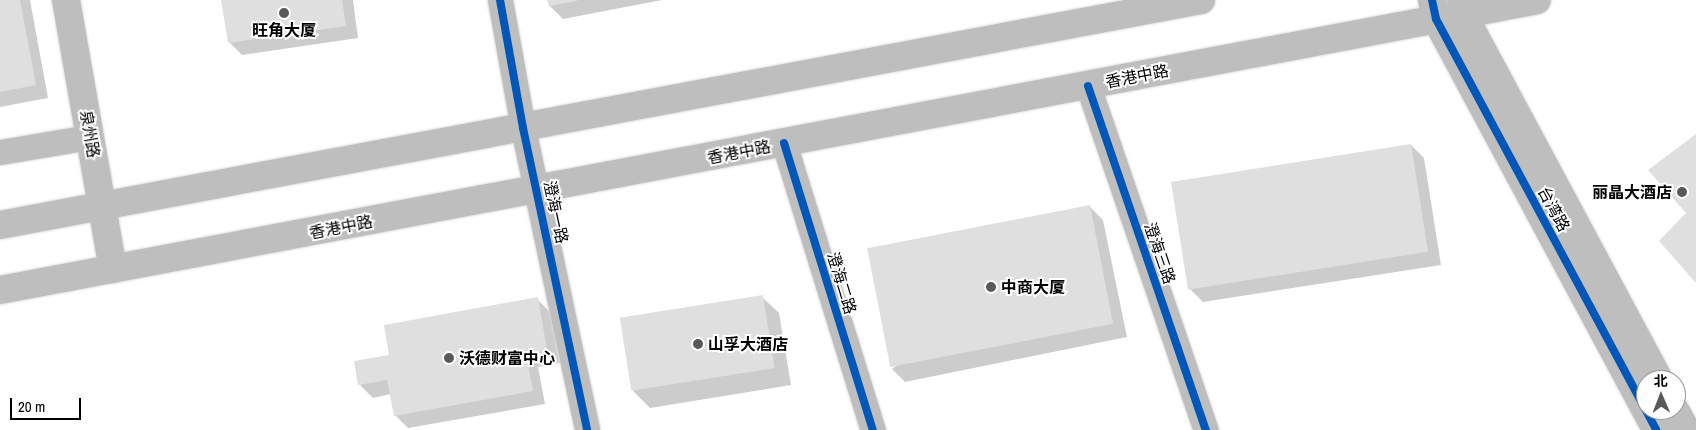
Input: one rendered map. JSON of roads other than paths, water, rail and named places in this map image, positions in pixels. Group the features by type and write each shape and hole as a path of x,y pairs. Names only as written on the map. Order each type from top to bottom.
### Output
{"main road":[{"name":"泉州路","path":"66,0 114,269"},
{"path":"0,225 1200,0"},
{"name":"香港中路","path":"0,290 1088,86 1434,10 1537,0"},
{"name":"台湾路","path":"1462,7 1654,370"},
{"name":"台湾路","path":"1434,10 1656,430"}],"street":[{"name":"澄海一路","path":"500,0 523,128 538,190 587,430"},
{"name":"澄海三路","path":"1088,86 1206,430"},
{"path":"0,152 90,137"},
{"name":"澄海二路","path":"784,143 873,430"}],"place":[{"name":"旺角大厦","path":"284,13"},
{"name":"丽晶大酒店","path":"1682,192"},
{"name":"中商大厦","path":"991,287"},
{"name":"山孚大酒店","path":"698,344"},
{"name":"沃德财富中心","path":"449,358"}]}
